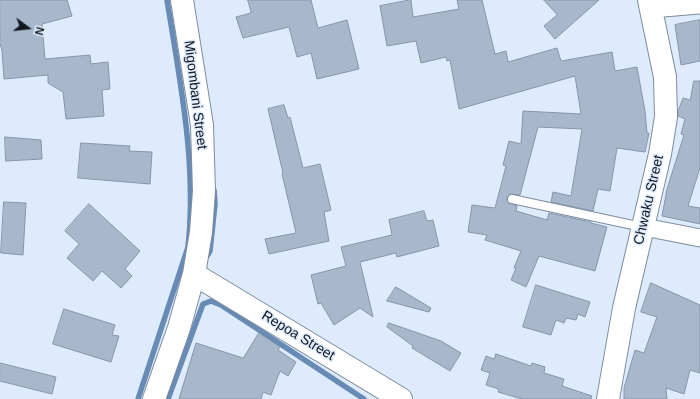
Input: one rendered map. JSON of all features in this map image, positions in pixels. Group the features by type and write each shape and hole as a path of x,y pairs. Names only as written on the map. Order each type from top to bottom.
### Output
{"main road":[{"name":"Migombani Street","path":"154,399 179,328 194,274 201,232 204,191 202,125 182,0"},
{"name":"Chwaku Street","path":"608,399 624,308 644,227 660,154 666,117 665,77 650,4"},
{"name":"Repoa Street","path":"194,274 401,399"}],"street":[{"path":"650,4 700,5"},
{"path":"644,227 700,238"}],"lane":[{"path":"512,199 644,227"}],"building":[{"path":"0,0 67,0 72,16 42,24 45,59 90,55 91,64 108,62 110,89 102,90 104,116 66,119 63,92 48,83 48,75 4,79 2,50 0,44"},
{"path":"248,0 311,0 318,28 347,20 359,69 317,79 311,53 297,57 289,27 243,38 236,17 251,13"},
{"path":"411,0 413,17 459,9 457,0 482,0 495,54 506,51 508,62 557,48 561,61 612,52 615,71 637,67 645,111 647,133 649,133 645,152 617,148 610,191 598,189 593,211 551,202 553,192 571,196 582,129 538,127 520,195 511,194 507,198 509,203 517,206 516,211 547,220 549,213 607,227 595,271 539,256 526,287 511,280 521,251 485,240 487,235 468,232 472,205 495,208 506,166 503,165 509,141 521,144 523,111 581,114 575,76 459,109 450,60 447,61 446,57 421,63 416,41 387,46 380,6"},
{"path":"544,0 599,0 555,39 544,26 557,15"},
{"path":"700,20 700,61 681,65 675,25"},
{"path":"694,81 700,81 700,168 688,206 700,208 700,224 662,216 667,189 684,135 681,134 685,119 678,116 678,111 683,98 690,100"},
{"path":"284,105 288,118 290,117 303,168 320,164 331,210 324,212 329,241 269,254 265,239 296,233 268,109"},
{"path":"5,137 41,140 42,159 6,161"},
{"path":"81,143 130,146 129,151 152,152 150,184 78,178"},
{"path":"4,202 26,203 23,255 1,253"},
{"path":"89,204 140,251 125,269 132,276 121,288 102,271 93,281 67,258 79,244 65,231"},
{"path":"424,211 427,221 433,220 439,246 397,257 396,253 360,262 373,317 360,308 334,325 321,303 318,304 311,275 346,266 341,247 392,235 389,220"},
{"path":"651,283 700,305 700,373 690,370 684,394 666,388 667,399 624,399 624,388 635,350 644,353 657,317 641,312"},
{"path":"536,285 590,302 585,317 578,314 576,320 566,318 564,323 556,320 551,335 523,327"},
{"path":"396,287 431,308 429,312 387,301"},
{"path":"64,309 115,325 112,335 119,336 111,362 53,344"},
{"path":"389,323 441,341 461,353 450,371 412,348 413,346 387,327"},
{"path":"259,333 280,347 278,350 296,362 288,376 280,371 271,395 263,392 261,399 179,399 196,343 243,358"},
{"path":"496,354 531,366 532,363 545,367 544,373 564,379 562,386 592,396 591,399 522,399 498,392 499,389 486,385 490,373 481,370 486,356 494,359"},
{"path":"0,363 56,377 52,394 0,381"}],"waterway":[{"path":"138,399 188,247 190,216 189,154 182,92 167,0"},
{"path":"207,256 210,251 215,204 214,190"},
{"path":"168,399 203,304 211,301 221,305 364,399"}]}
